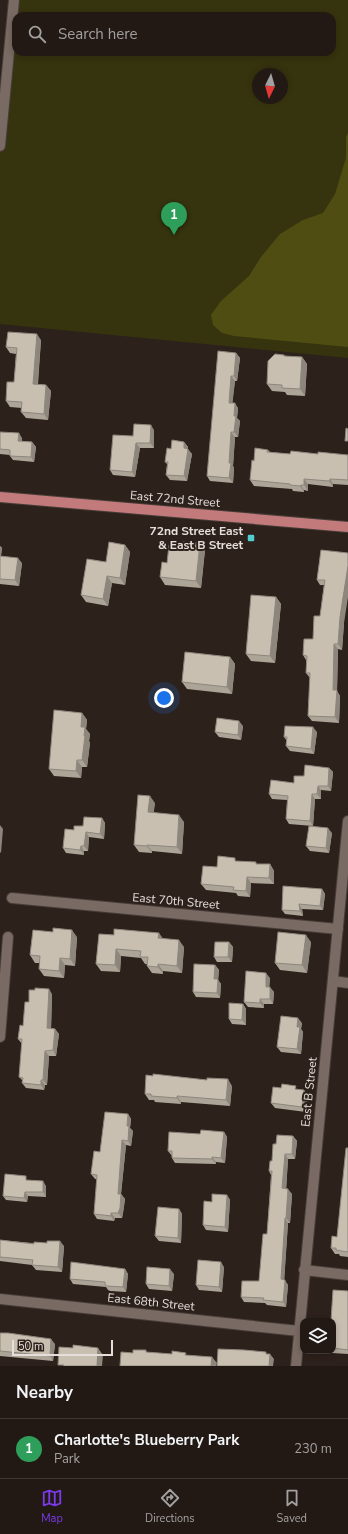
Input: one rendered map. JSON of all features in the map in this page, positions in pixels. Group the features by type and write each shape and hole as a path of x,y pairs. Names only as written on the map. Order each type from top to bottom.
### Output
{"main road":[{"name":"East 72nd Street","path":"0,497 348,527"}],"street":[{"path":"13,12 14,0"},
{"path":"0,146 12,19"},
{"name":"East B Street","path":"296,1366 348,821"},
{"name":"East 70th Street","path":"12,898 338,929"},
{"path":"0,1037 2,994 8,937"},
{"path":"333,981 348,983"},
{"path":"304,1270 348,1275"},
{"name":"East 68th Street","path":"0,1299 299,1331"}],"shaded area":[{"path":"14,0 348,0 348,358 0,324 0,146 12,21 12,56 336,56 336,12 13,12"},
{"path":"348,133 348,347 234,336 222,333 213,325 211,315 221,301 249,276 261,257 280,234 303,220 323,213 335,194 346,158 346,137"}],"building":[{"path":"8,332 37,334 33,384 46,385 44,414 21,412 22,402 6,401 7,382 14,382 17,348 6,347"},
{"path":"218,351 236,353 234,376 231,376 229,403 235,403 234,416 236,416 234,432 231,432 229,463 231,463 229,478 207,476"},
{"path":"275,354 302,357 300,389 282,388 282,385 267,384 268,361"},
{"path":"134,424 151,425 150,443 136,443 132,472 110,470 113,435 133,436"},
{"path":"346,428 348,429 348,441 345,441"},
{"path":"0,432 19,433 18,441 32,442 31,457 10,456 10,450 0,449"},
{"path":"172,440 184,442 184,448 188,449 184,476 166,475 168,462 165,462 167,448 171,449"},
{"path":"255,448 268,450 267,452 290,454 291,451 348,455 348,480 330,479 329,481 304,479 304,485 300,486 250,480"},
{"path":"109,542 125,545 120,578 107,576 103,599 81,595 87,559 106,562"},
{"path":"183,542 200,543 196,581 160,577 162,562 167,563 169,545 182,546"},
{"path":"321,550 348,553 348,566 340,617 338,644 334,644 333,690 337,690 335,717 308,716 310,673 306,673 307,656 303,655 304,639 313,639 314,616 320,616 325,580 317,580"},
{"path":"0,556 18,558 15,580 0,579"},
{"path":"251,595 276,597 270,656 246,654"},
{"path":"185,652 230,657 227,687 182,682"},
{"path":"54,710 82,713 81,727 85,727 85,736 82,760 77,760 76,771 49,769"},
{"path":"217,718 239,721 238,735 215,732"},
{"path":"285,726 313,727 311,749 286,746 287,737 284,737"},
{"path":"305,765 329,768 328,786 318,786 317,794 312,794 310,821 286,819 288,796 269,794 271,780 294,783 294,776 304,776"},
{"path":"138,795 150,796 148,812 179,815 177,847 134,845"},
{"path":"84,817 102,818 100,834 86,832 84,846 81,846 80,850 63,848 65,829 74,830 74,826 83,826"},
{"path":"309,826 328,828 326,848 306,846"},
{"path":"218,856 235,858 235,861 270,864 269,878 247,877 246,891 233,890 234,887 201,884 203,866 217,867"},
{"path":"283,886 322,889 320,906 299,904 300,911 282,910"},
{"path":"53,928 72,930 70,959 60,958 59,971 39,969 40,956 30,955 33,930 53,932"},
{"path":"114,929 159,933 158,938 179,940 177,966 158,964 158,967 147,966 148,957 140,957 141,951 116,949 115,965 96,964 99,934 114,935"},
{"path":"278,932 306,935 302,965 275,963"},
{"path":"215,942 229,942 228,957 214,957"},
{"path":"194,964 215,965 214,979 218,979 217,993 193,992"},
{"path":"246,971 266,973 266,987 270,987 270,999 260,999 260,1003 244,1002"},
{"path":"35,988 49,989 47,1028 55,1029 53,1050 45,1051 43,1080 41,1080 41,1085 22,1083 23,1078 19,1077 22,1039 18,1039 20,1025 23,1026 25,1002 29,1002 29,990 35,990"},
{"path":"229,1003 243,1004 242,1020 229,1019"},
{"path":"281,1016 298,1018 297,1027 300,1027 297,1049 277,1047"},
{"path":"153,1074 207,1080 207,1078 228,1079 226,1100 177,1096 177,1098 151,1096 151,1094 145,1094 146,1075 153,1076"},
{"path":"282,1084 296,1086 295,1089 304,1090 302,1107 271,1103 273,1087 281,1088"},
{"path":"105,1112 128,1114 127,1126 129,1126 128,1141 122,1140 118,1194 121,1194 120,1208 118,1213 111,1213 111,1216 94,1214 97,1175 91,1174 94,1151 100,1152"},
{"path":"201,1130 224,1132 221,1158 172,1158 172,1151 168,1151 169,1132 200,1134"},
{"path":"277,1135 293,1136 292,1154 285,1154 282,1188 288,1189 281,1279 285,1280 283,1302 263,1300 264,1298 241,1297 242,1281 259,1281 263,1234 267,1234 272,1171 269,1171 270,1161 272,1161 273,1144 276,1144"},
{"path":"346,1148 348,1148 348,1252 331,1248 332,1236 337,1237"},
{"path":"5,1174 26,1176 26,1180 43,1181 43,1192 25,1192 24,1198 3,1196"},
{"path":"212,1194 227,1195 225,1227 203,1225 204,1201 212,1202"},
{"path":"158,1207 179,1209 178,1238 155,1236"},
{"path":"0,1240 34,1244 34,1242 47,1243 47,1241 60,1241 58,1267 32,1265 33,1260 0,1257"},
{"path":"198,1260 221,1262 219,1287 196,1285"},
{"path":"71,1262 125,1269 123,1287 107,1286 105,1285 105,1282 70,1279"},
{"path":"147,1267 170,1269 169,1286 146,1284"},
{"path":"333,1290 348,1291 348,1350 336,1348 336,1318 331,1318"},
{"path":"0,1333 51,1339 50,1356 0,1351"},
{"path":"73,1345 98,1348 97,1366 58,1365 59,1347 73,1348"},
{"path":"218,1349 266,1352 266,1354 270,1354 269,1366 217,1366"},
{"path":"133,1350 146,1350 146,1352 172,1354 172,1351 186,1353 185,1355 212,1357 211,1366 120,1366 121,1352 133,1353"}],"place":[{"name":"Charlotte's Blueberry Park","path":"174,235"},
{"name":"72nd Street East & East B Street","path":"251,538"}]}
